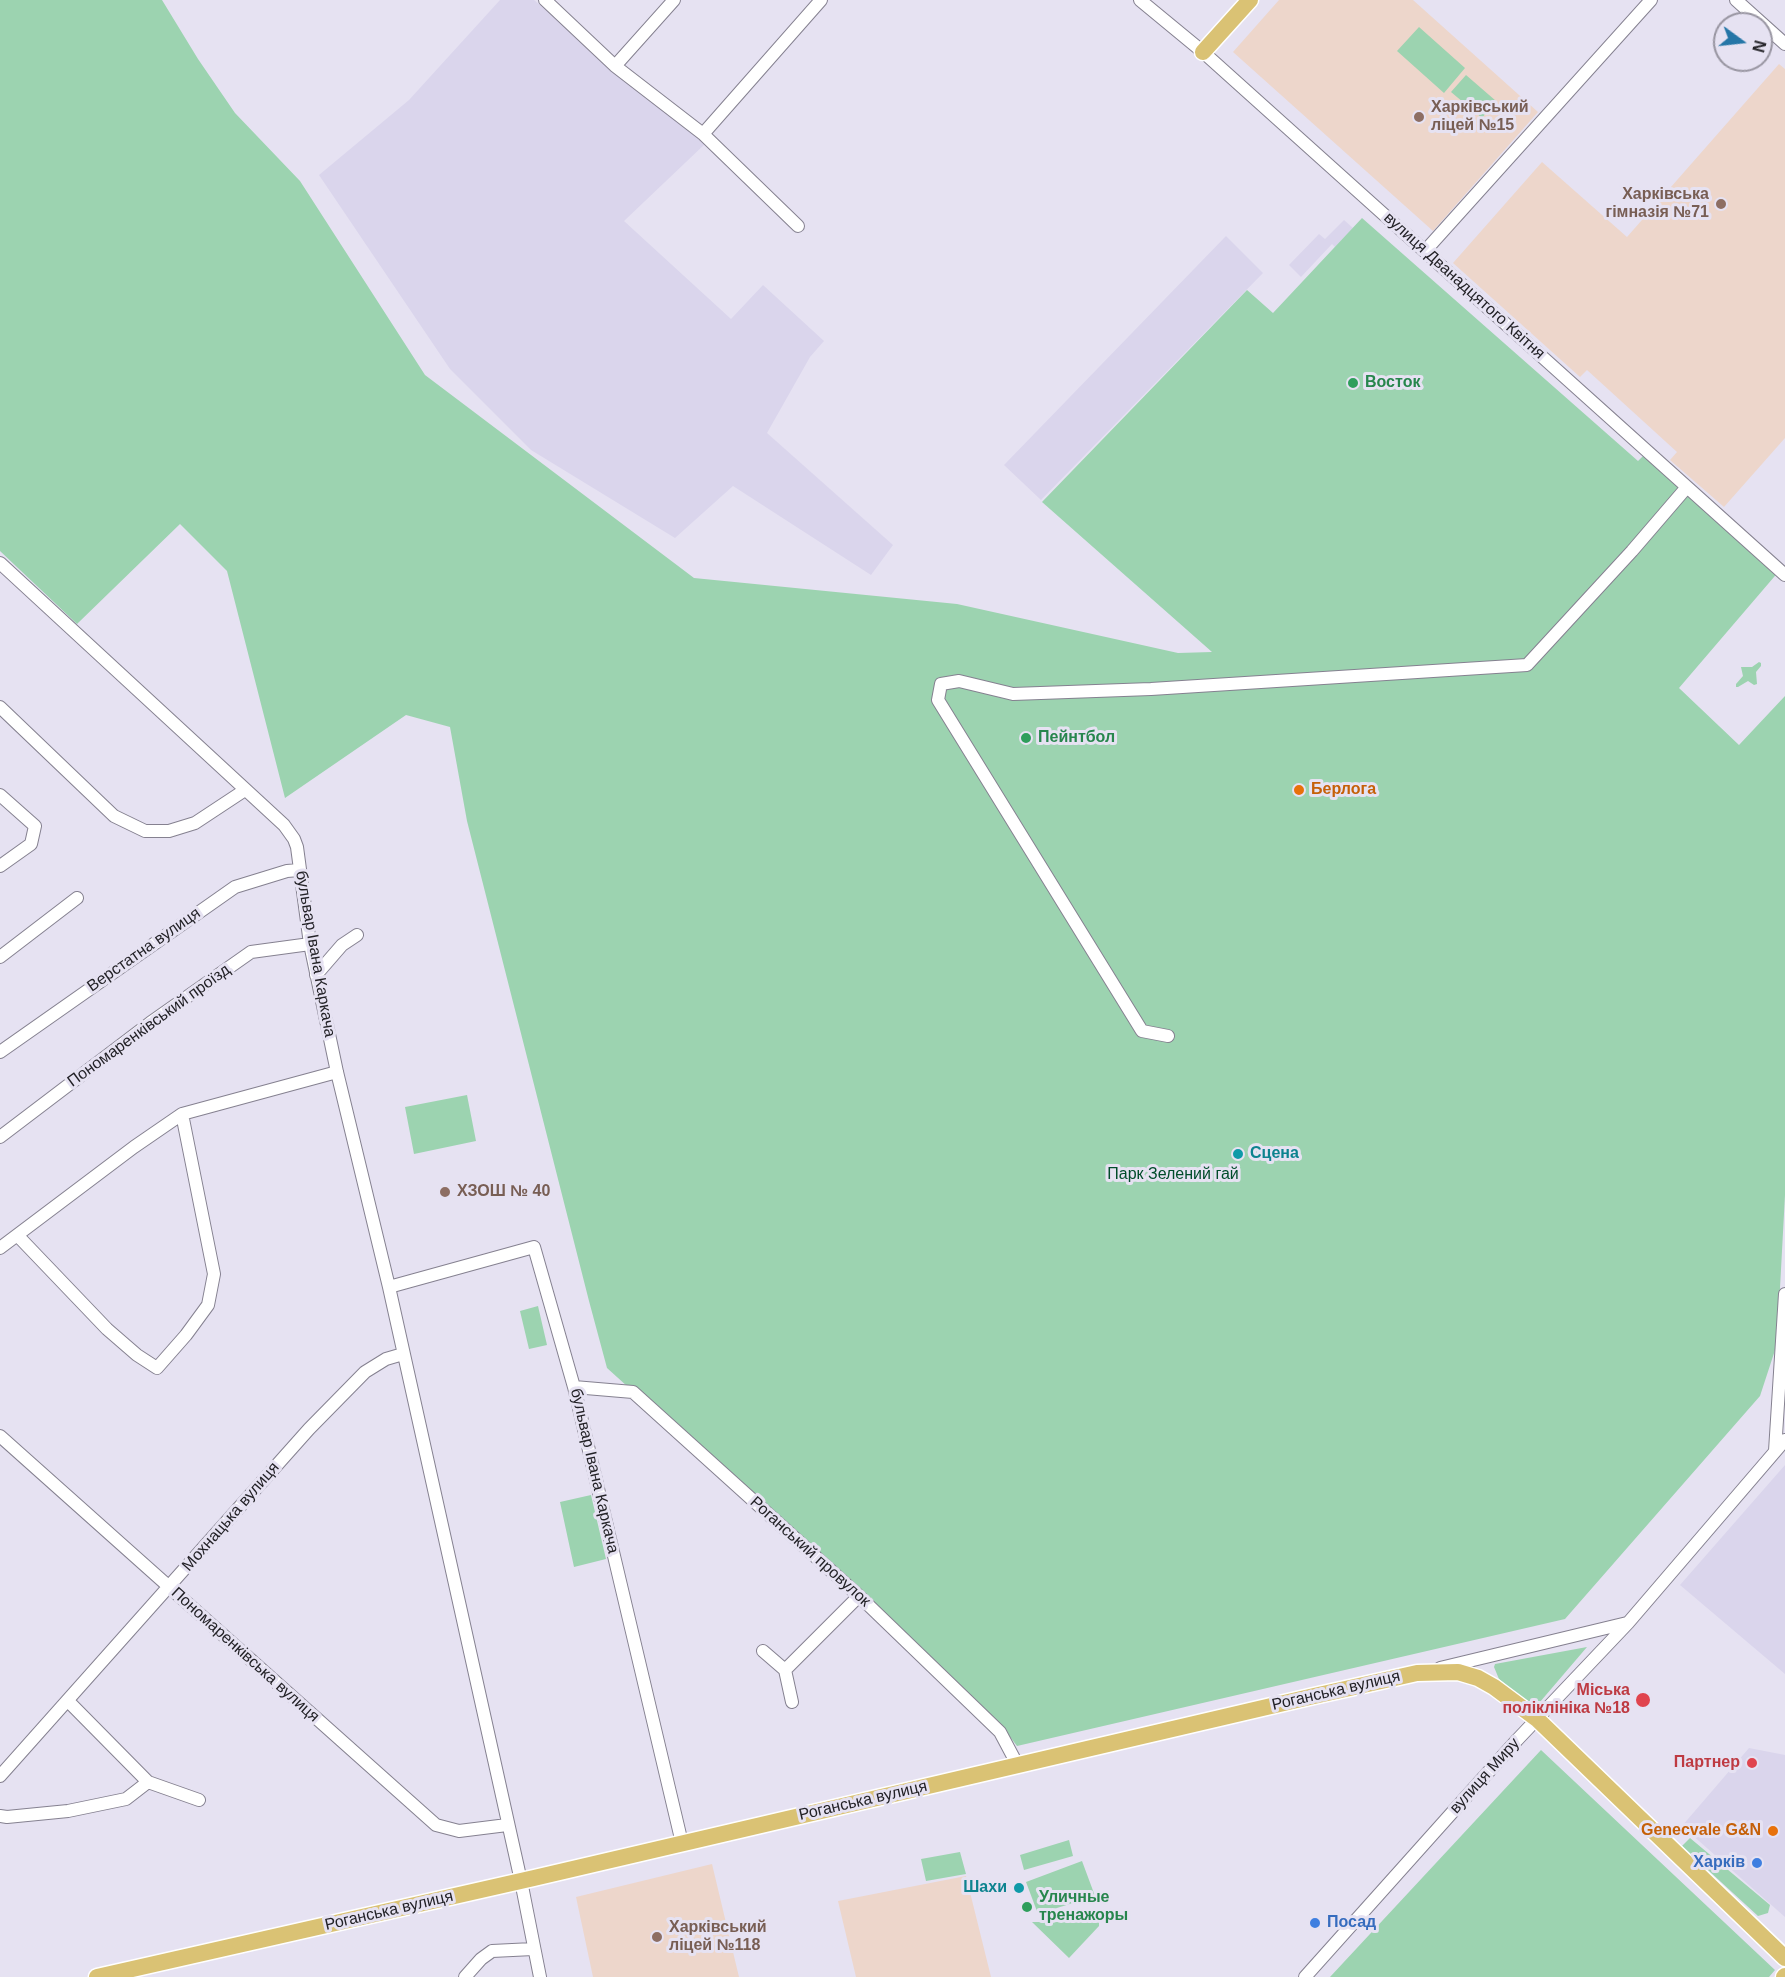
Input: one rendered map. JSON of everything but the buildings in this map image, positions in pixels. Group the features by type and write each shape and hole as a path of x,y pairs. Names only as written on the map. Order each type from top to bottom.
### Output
{"main road":[{"path":"1203,52 1250,0"},
{"path":"1417,1673 1458,1672 1479,1678 1537,1719 1785,1958"},
{"name":"Роганська вулиця","path":"97,1977 1417,1673"}],"street":[{"path":"545,0 615,66 703,134 798,226"},
{"path":"615,66 674,0"},
{"path":"703,134 821,0"},
{"name":"вулиця Дванадцятого Квітня","path":"1140,0 1203,52 1785,575"},
{"path":"1425,251 1651,0"},
{"path":"1736,0 1785,44"},
{"path":"1168,1036 1142,1031 938,700 941,684 959,681 1013,694 1151,689 1527,665 1632,551 1687,487"},
{"name":"бульвар Івана Каркача","path":"0,563 284,825 294,839 309,944 389,1287 521,1881 540,1977"},
{"path":"0,707 114,816 145,831 169,831 195,823 245,790"},
{"path":"0,795 35,826 31,844 0,866"},
{"name":"Верстатна вулиця","path":"2,1048 235,887 287,870 299,870"},
{"path":"0,957 77,898"},
{"path":"316,975 342,945 357,935"},
{"name":"Пономаренківський проїзд","path":"0,1137 150,1023 251,952 309,944"},
{"path":"0,1248 134,1147 182,1114 338,1072"},
{"path":"18,1236 107,1329 137,1355 157,1368 208,1305 214,1274 182,1114"},
{"name":"бульвар Івана Каркача","path":"389,1287 534,1247 574,1387 682,1843"},
{"path":"1774,1451 1785,1294"},
{"name":"Мохнацька вулиця","path":"0,1776 309,1429 365,1372 386,1359 403,1354"},
{"name":"Роганський провулок","path":"574,1387 633,1392 859,1596 1000,1732 1017,1764"},
{"name":"Пономаренківська вулиця","path":"0,1436 436,1825 459,1831 507,1825"},
{"name":"вулиця Миру","path":"1305,1977 1537,1719 1628,1623 1785,1440"},
{"path":"785,1670 859,1596"},
{"name":"Роганська вулиця","path":"1417,1673 1628,1623"},
{"path":"763,1651 785,1670 792,1702"},
{"path":"68,1701 147,1782 199,1800"},
{"path":"0,1816 68,1811 126,1799 147,1782"},
{"path":"465,1977 481,1959 492,1951 533,1949"}],"shaded area":[{"path":"500,0 534,0 706,143 624,221 731,319 763,285 824,341 810,357 767,433 893,545 871,575 733,486 675,538 531,450 450,369 319,175 409,100"},
{"name":"Харківський ліцей №15","path":"1279,0 1413,0 1538,112 1433,231 1233,52"},
{"name":"Харківська гімназія №71","path":"1779,64 1785,69 1785,438 1724,507 1670,460 1677,452 1587,370 1580,377 1453,263 1542,162 1627,237"},
{"path":"1344,220 1353,228 1335,247 1332,244 1301,277 1289,265 1319,234 1325,239"},
{"path":"1226,236 1263,273 1041,500 1004,465"},
{"path":"1785,1465 1785,1674 1680,1585"},
{"name":"Харків","path":"1749,1748 1785,1755 1785,1917 1682,1826"},
{"name":"Харківський ліцей №118","path":"712,1864 739,1977 593,1977 576,1897"},
{"path":"966,1876 991,1977 856,1977 838,1901"}],"green space":[{"name":"Парк Зелений гай","path":"0,0 162,0 235,113 300,181 425,375 694,578 957,604 1178,653 1212,652 1042,502 1247,290 1273,313 1362,218 1638,461 1648,451 1780,570 1679,688 1739,745 1785,696 1785,1195 1777,1344 1760,1396 1565,1619 1017,1746 998,1721 607,1368 467,821 450,727 406,715 285,798 227,571 180,524 77,624 0,551"},
{"path":"1419,27 1465,68 1444,93 1397,51"},
{"path":"1466,75 1496,101 1482,118 1451,92"},
{"path":"1759,662 1761,666 1756,672 1757,684 1754,685 1748,681 1736,687 1743,676 1741,667 1752,667"},
{"path":"467,1095 476,1141 414,1154 405,1107"},
{"path":"538,1306 547,1345 529,1349 520,1311"},
{"path":"591,1495 606,1559 574,1567 560,1502"},
{"path":"1587,1647 1534,1709 1499,1679 1494,1667 1495,1664"},
{"path":"1541,1750 1775,1970 1769,1977 1330,1977"},
{"path":"1690,1838 1770,1905 1768,1913 1758,1916 1684,1848 1682,1846"},
{"path":"1069,1840 1073,1856 1024,1870 1020,1855"},
{"path":"960,1852 966,1874 926,1881 921,1859"},
{"path":"1082,1861 1095,1896 1038,1914 1026,1882"},
{"path":"1032,1922 1099,1922 1099,1926 1069,1958"}],"place":[{"name":"Харківський ліцей №15","path":"1419,117"},
{"name":"Харківська гімназія №71","path":"1721,204"},
{"name":"Восток","path":"1353,383"},
{"name":"Пейнтбол","path":"1026,738"},
{"name":"Берлога","path":"1299,790"},
{"name":"Сцена","path":"1238,1154"},
{"name":"ХЗОШ № 40","path":"445,1192"},
{"name":"Міська поліклініка №18","path":"1643,1700"},
{"name":"Партнер","path":"1752,1763"},
{"name":"Genecvale G&N","path":"1773,1831"},
{"name":"Харків","path":"1757,1863"},
{"name":"Шахи","path":"1019,1888"},
{"name":"Уличные тренажоры","path":"1027,1907"},
{"name":"Посад","path":"1315,1923"},
{"name":"Харківський ліцей №118","path":"657,1937"}]}
